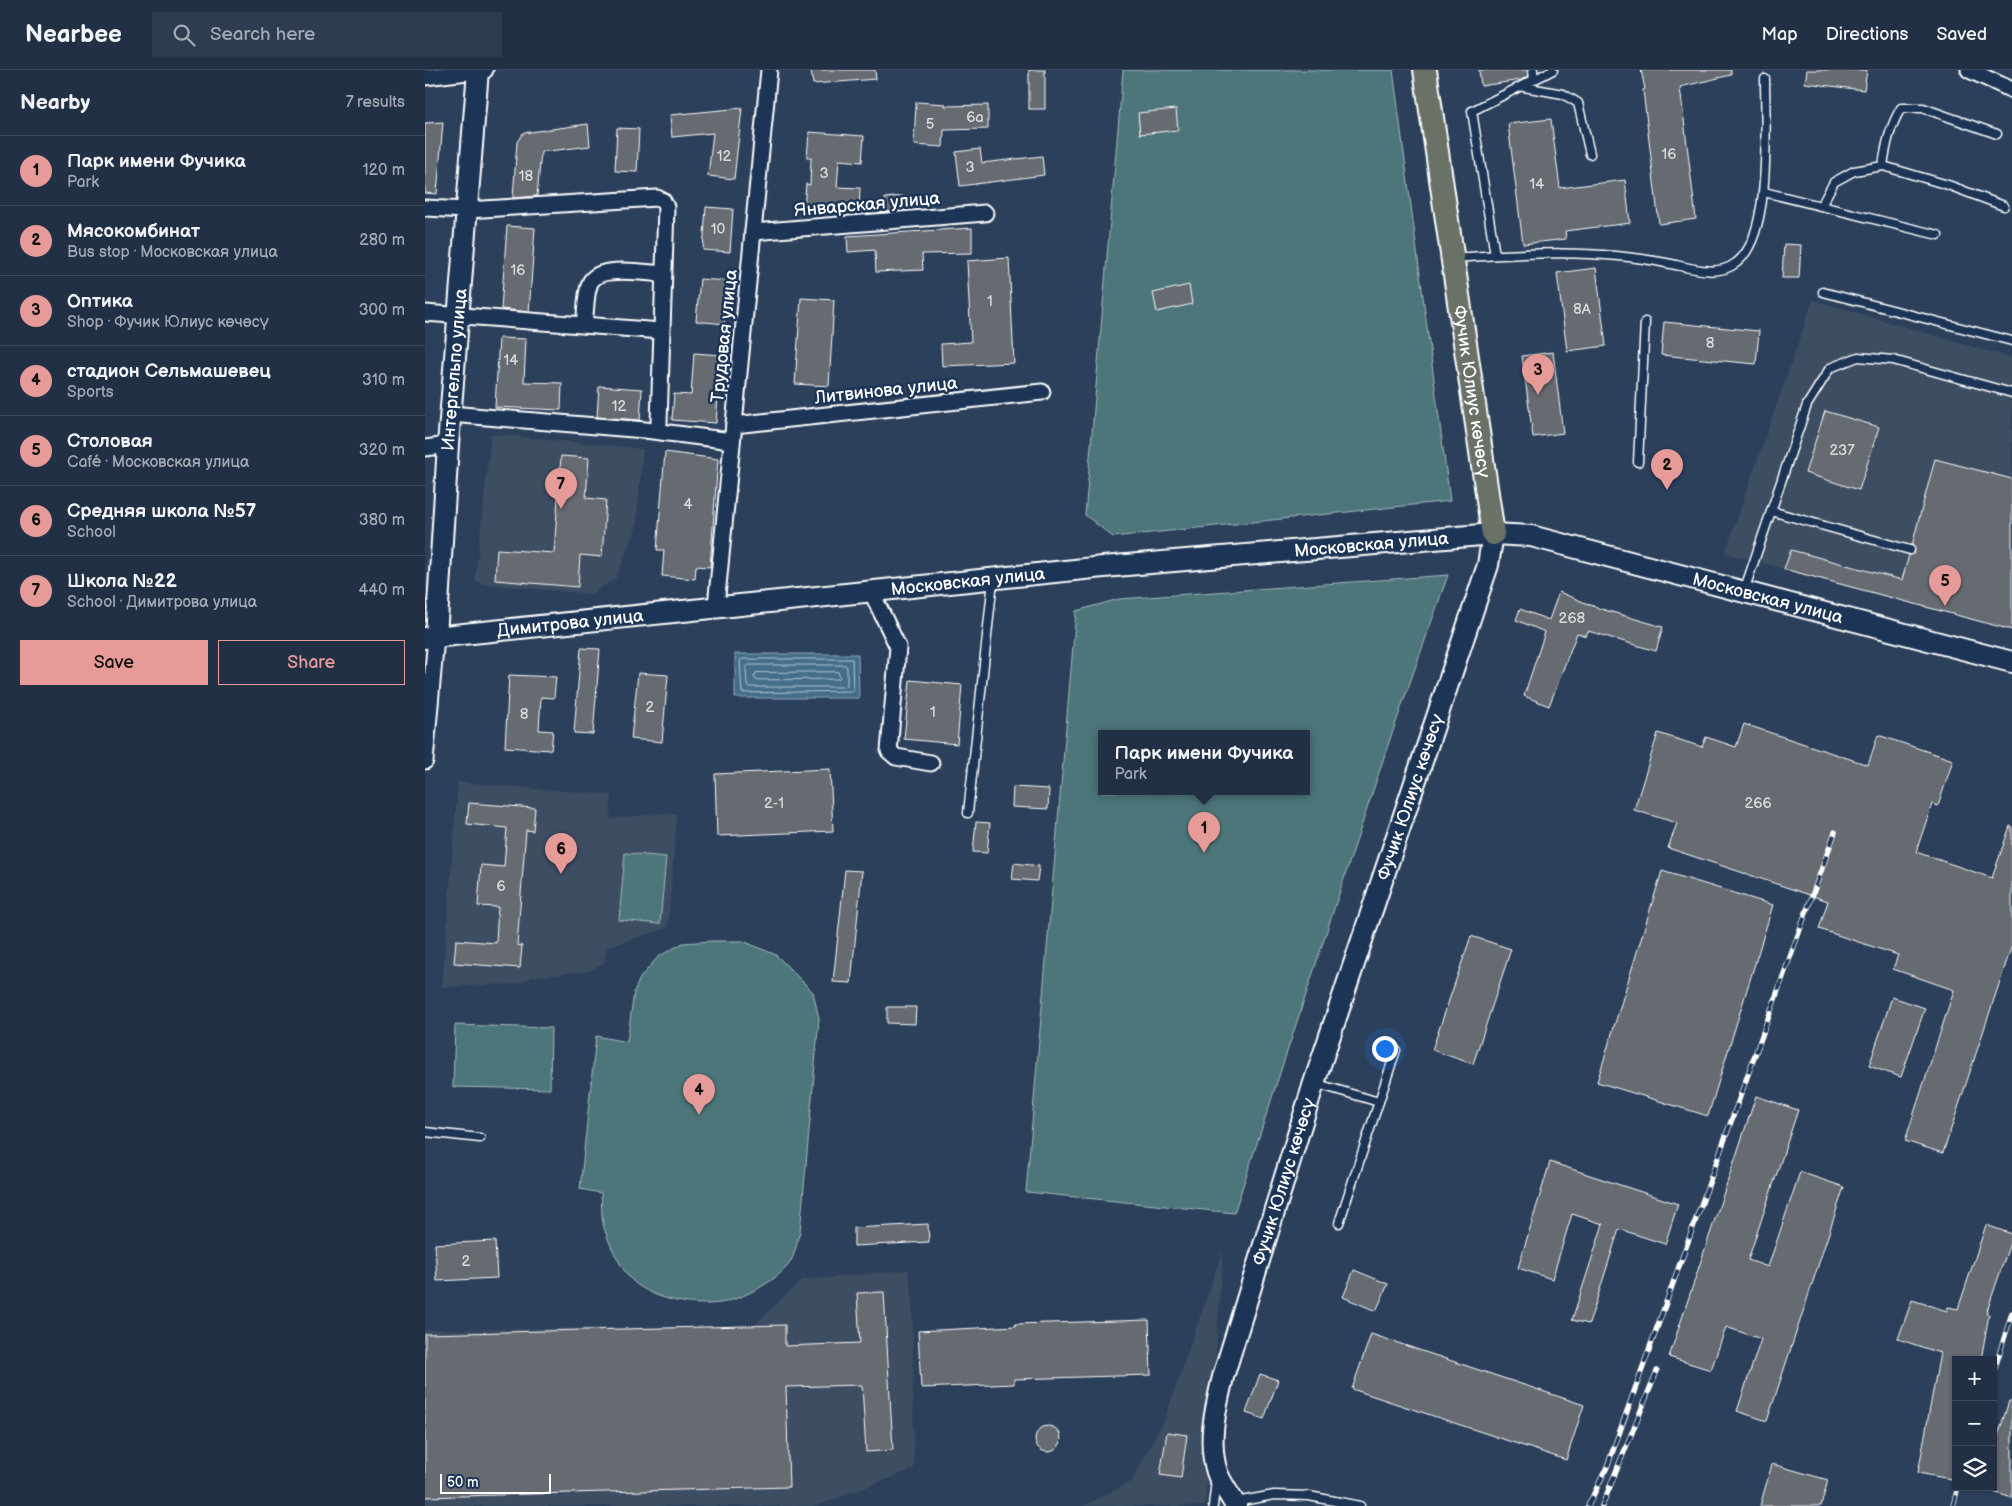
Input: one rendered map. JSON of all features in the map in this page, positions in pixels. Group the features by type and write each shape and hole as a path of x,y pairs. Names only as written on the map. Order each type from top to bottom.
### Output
{"main road":[{"name":"Интергельпо улица","path":"431,638 480,70"},
{"name":"Фучик Юлиус көчөсү","path":"1235,1504 1217,1473 1212,1444 1213,1428 1223,1377 1314,1083 1488,565 1493,534 1425,70"},
{"name":"Московская улица","path":"716,606 1103,567 1493,534 1531,536 2012,662"},
{"name":"Димитрова улица","path":"431,638 716,606"}],"street":[{"path":"425,77 480,70"},
{"name":"Трудовая улица","path":"716,606 769,70"},
{"path":"1969,70 2012,90"},
{"path":"425,208 467,210 657,198 663,200 666,207 659,423"},
{"name":"Январская улица","path":"753,232 985,213"},
{"path":"584,325 590,282 598,275 611,271 663,274"},
{"path":"425,313 661,331"},
{"name":"Литвинова улица","path":"734,425 1042,392"},
{"path":"451,414 645,430 732,441"},
{"path":"425,448 448,445"},
{"path":"871,590 897,647 889,751 896,757 931,763"},
{"name":"Интергельпо улица","path":"425,760 431,638"}],"lane":[{"path":"1533,70 1534,80"},
{"path":"1495,256 1472,111 1553,70"},
{"path":"1452,258 1569,253 1627,255 1717,272 1737,263 1748,249 1757,227 1763,192 1765,79"},
{"path":"1524,86 1563,94 1578,103 1590,154"},
{"path":"1883,166 1886,141 1892,124 1901,108 1923,108 1997,134"},
{"path":"1821,206 1834,182 1854,172 1883,166 1948,184 2004,206"},
{"path":"1763,192 1938,234"},
{"path":"1823,292 2012,340"},
{"path":"1638,462 1645,322"},
{"path":"1744,591 1807,405 1830,368 1857,357 1893,360 2012,393"},
{"path":"1771,511 1910,550"},
{"path":"968,813 993,578"},
{"path":"1339,1223 1396,1050"},
{"path":"1314,1083 1379,1102"},
{"path":"425,1132 480,1138"},
{"path":"1213,1506 1217,1473"},
{"path":"1235,1504 1274,1495 1309,1496 1360,1506"}],"shaded area":[{"path":"1813,300 2012,358 2012,631 1725,553"},
{"path":"491,434 643,449 636,529 616,578 591,594 484,584 475,581"},
{"path":"458,782 612,795 610,819 663,813 677,815 668,928 607,947 604,963 589,971 533,977 517,984 442,987"},
{"path":"1223,1250 1205,1506 1083,1506 1131,1482 1165,1418"},
{"path":"908,1270 912,1293 914,1469 817,1506 425,1506 425,1330 753,1326 802,1280"}],"green space":[{"path":"1123,70 1393,70 1450,501 1113,537 1085,515"},
{"path":"1448,575 1389,742 1234,1213 1026,1192 1076,611 1119,599"},
{"path":"625,853 666,857 660,924 619,920"},
{"path":"743,941 776,955 813,992 819,1019 800,1232 793,1257 776,1277 747,1294 720,1303 696,1304 658,1296 636,1284 628,1276 613,1251 603,1224 601,1193 580,1189 596,1036 627,1042 634,992 640,978 658,957 683,943"},
{"path":"455,1025 551,1028 550,1089 453,1087"}],"water":[{"path":"735,654 858,654 859,698 735,698"}],"building":[{"path":"811,70 875,70 876,79 813,84"},
{"path":"1029,70 1045,70 1045,109 1029,109"},
{"path":"1479,70 1527,70 1528,76 1521,80 1481,86"},
{"path":"1641,70 1731,70 1731,75 1680,87 1696,219 1659,224 1643,90 1645,89"},
{"path":"1807,70 1867,70 1864,90 1805,83"},
{"path":"916,102 946,104 945,106 988,105 988,129 944,130 943,147 914,145"},
{"path":"742,108 734,179 708,176 713,133 672,137 670,115"},
{"path":"1176,109 1178,130 1140,134 1138,113"},
{"path":"1551,119 1560,188 1625,180 1630,223 1565,231 1566,239 1523,244 1508,124"},
{"path":"443,122 437,194 425,193 425,123"},
{"path":"588,124 590,146 541,152 537,196 513,198 517,142 523,133"},
{"path":"617,128 639,129 637,172 615,171"},
{"path":"809,132 864,136 862,162 839,160 837,187 860,188 859,212 804,209 806,184 810,185 811,158 807,158"},
{"path":"980,149 982,163 1042,156 1044,175 960,186 956,152"},
{"path":"903,196 904,210 886,212 885,198"},
{"path":"706,207 733,209 730,252 703,250"},
{"path":"507,226 535,228 529,312 501,309"},
{"path":"972,228 972,253 922,254 923,270 876,272 875,250 848,252 847,236"},
{"path":"1784,244 1801,245 1799,278 1782,278"},
{"path":"1009,258 1014,363 942,366 941,344 971,342 967,261"},
{"path":"1596,268 1606,346 1567,351 1557,273"},
{"path":"700,279 727,281 724,324 696,321"},
{"path":"1189,285 1192,304 1157,312 1153,293"},
{"path":"801,298 834,300 829,386 795,384"},
{"path":"1664,322 1759,331 1756,364 1661,355"},
{"path":"499,338 526,339 524,382 562,383 561,410 495,407"},
{"path":"1553,352 1563,433 1533,437 1522,356"},
{"path":"694,353 721,355 716,423 672,420 674,394 691,395"},
{"path":"599,386 642,389 640,420 597,417"},
{"path":"1825,411 1879,427 1859,490 1805,473"},
{"path":"665,452 718,459 710,567 696,566 695,579 662,576 664,550 657,550"},
{"path":"561,456 589,458 586,498 606,500 602,557 580,555 578,587 495,580 497,549 554,553"},
{"path":"1935,459 2012,479 2012,630 1784,569 1791,550 1902,580 1909,555 1915,551 1912,545"},
{"path":"1559,592 1598,608 1663,627 1656,651 1588,631 1586,636 1577,633 1549,706 1524,696 1545,632 1516,620 1520,609 1549,620"},
{"path":"581,648 600,649 593,734 574,733"},
{"path":"638,673 668,675 662,742 631,739"},
{"path":"509,675 556,677 554,698 541,697 539,730 553,731 551,750 505,747"},
{"path":"910,680 962,685 957,744 904,739"},
{"path":"1744,724 1868,765 1878,735 1953,760 1938,806 1932,804 1916,852 1992,878 2010,826 2012,826 2012,945 1943,1153 1905,1141 1954,990 1893,969 1898,955 1819,929 1828,901 1668,848 1677,823 1634,810 1658,733 1702,747 1706,737 1736,747"},
{"path":"830,769 833,831 717,836 715,774"},
{"path":"1013,787 1049,789 1048,809 1012,807"},
{"path":"469,803 535,808 533,831 526,830 517,945 522,946 520,968 454,963 456,940 496,943 498,907 478,906 481,865 504,867 507,828 467,824"},
{"path":"976,822 990,823 987,853 973,852"},
{"path":"1014,863 1039,866 1037,881 1012,879"},
{"path":"845,870 862,871 851,983 833,982"},
{"path":"1662,871 1773,905 1708,1116 1597,1082"},
{"path":"1471,936 1511,949 1473,1064 1432,1050"},
{"path":"1892,997 1925,1008 1901,1077 1869,1066"},
{"path":"887,1007 916,1007 915,1024 887,1023"},
{"path":"1756,1096 1798,1110 1748,1260 1768,1267 1800,1172 1844,1187 1767,1421 1737,1411 1761,1339 1726,1327 1711,1370 1669,1357"},
{"path":"1550,1162 1678,1204 1665,1244 1619,1229 1589,1324 1572,1320 1603,1224 1572,1214 1552,1279 1518,1268"},
{"path":"928,1224 929,1242 854,1246 854,1228"},
{"path":"1986,1225 2012,1234 1986,1314 1989,1314 1982,1356 1952,1356 1952,1479 1918,1473 1940,1353 1898,1339 1912,1300 1947,1311 1948,1307 1958,1309"},
{"path":"495,1241 497,1278 437,1281 435,1244"},
{"path":"1354,1270 1388,1284 1376,1311 1343,1297"},
{"path":"884,1292 893,1450 866,1452 862,1385 786,1387 789,1487 425,1497 425,1334 785,1325 785,1346 860,1343 857,1293"},
{"path":"1149,1320 1151,1375 1014,1379 1014,1384 921,1388 918,1331 1016,1326 1015,1324"},
{"path":"1371,1334 1584,1405 1566,1460 1352,1389"},
{"path":"1260,1374 1278,1380 1264,1419 1246,1413"},
{"path":"2009,1401 2012,1401 2012,1498 1993,1492 1997,1491 1997,1438"},
{"path":"1048,1426 1057,1430 1061,1439 1057,1448 1048,1452 1039,1448 1035,1439 1039,1430"},
{"path":"1167,1432 1187,1435 1181,1478 1160,1475"},
{"path":"1772,1464 1828,1480 1821,1506 1760,1506"}],"railway":[{"path":"1588,1506 1607,1467 1835,832"},
{"path":"1997,1361 2012,1313"},
{"path":"1602,1506 1657,1371"},
{"path":"1953,1506 1957,1491"}],"place":[{"name":"Оптика","path":"1538,395"},
{"name":"Мясокомбинат","path":"1667,490"},
{"name":"Школа №22","path":"561,509"},
{"name":"Столовая","path":"1945,606"},
{"name":"Парк имени Фучика","path":"1204,853"},
{"name":"Средняя школа №57","path":"561,874"},
{"name":"стадион Сельмашевец","path":"699,1115"}]}
